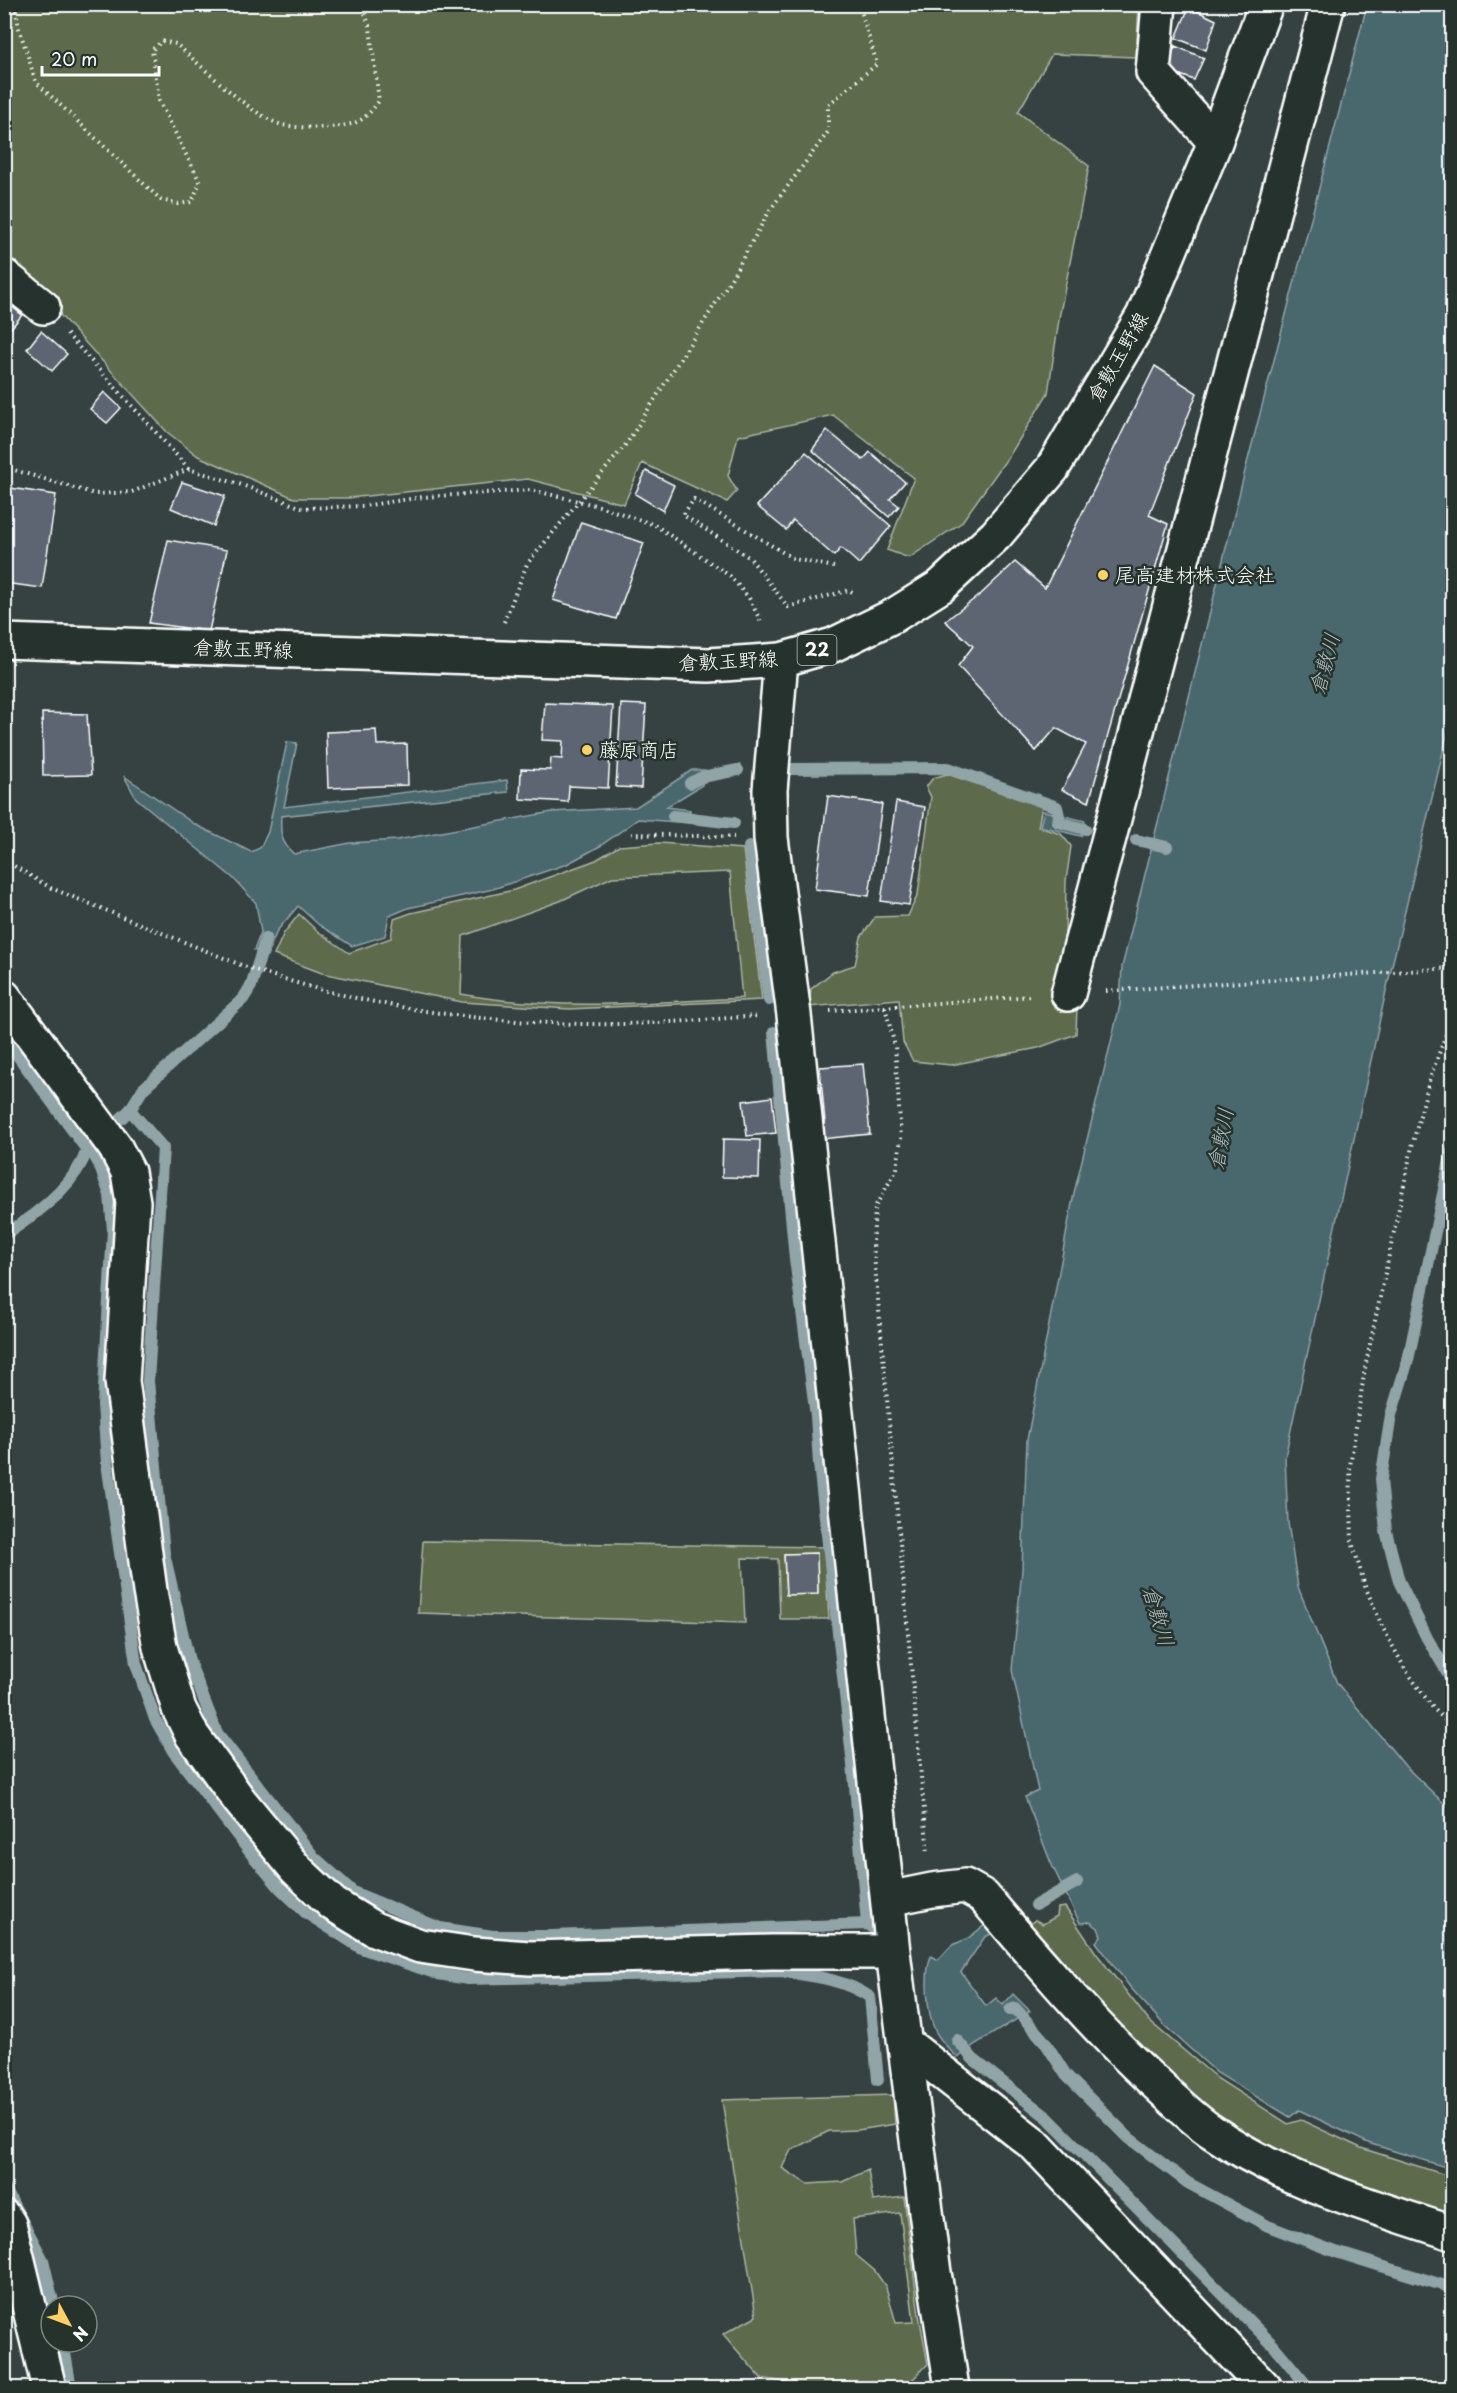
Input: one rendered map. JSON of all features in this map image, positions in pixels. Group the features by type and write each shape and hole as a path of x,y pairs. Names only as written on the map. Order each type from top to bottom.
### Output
{"street":[{"path":"1159,4 1153,72 1215,142"},
{"name":"倉敷玉野線","path":"4,641 709,665 781,660 833,645 893,616 949,579 996,535 1052,469 1143,316 1215,142 1266,4"},
{"path":"1072,993 1328,4"},
{"path":"4,276 43,307"},
{"path":"781,660 770,790 771,838 794,1015 893,1952 933,2266 952,2388"},
{"path":"4,997 106,1136 128,1172 133,1202 122,1381 160,1647 180,1709 192,1735 240,1800 296,1869 333,1904 374,1929 420,1946 474,1954 530,1958 771,1952 893,1952"},
{"path":"888,1899 965,1886 983,1896 1110,2041 1190,2115 1215,2134 1251,2155 1350,2199 1452,2232"},
{"path":"905,2043 1035,2145 1265,2388"},
{"path":"4,2217 9,2224 49,2388"}],"path":[{"path":"15,4 19,28 36,82 160,200 178,204 192,202 200,182 159,101 152,50 162,41 176,44 248,106 281,124 315,128 351,125 368,117 379,101 370,28 362,4"},
{"path":"490,657 527,564 627,443 731,279 770,210 828,132 828,105 877,64 859,4"},
{"path":"43,307 189,469 245,486 302,508 363,506 423,497 531,490 579,501 655,525 730,576 749,598 781,660"},
{"path":"4,467 95,494 132,492 189,469"},
{"path":"834,567 794,559 694,499 684,515 750,558 788,607 849,590 893,616"},
{"path":"631,834 771,838"},
{"path":"4,860 51,888 271,976 393,1007 491,1020 624,1024 794,1015 1072,993 1452,968"},
{"path":"885,1007 895,1046 901,1138 897,1169 875,1207 873,1244 932,1890"},
{"path":"1452,1018 1431,1078 1413,1142 1365,1368 1350,1466 1352,1542 1365,1586 1382,1626 1405,1669 1433,1708 1452,1727"}],"green space":[{"path":"5,5 1139,5 1136,57 1052,54 1018,112 1089,166 1060,313 1048,393 1011,453 961,523 909,558 887,550 914,478 833,415 738,436 728,476 737,491 727,502 642,463 624,504 528,479 348,498 294,498 198,456 167,432 51,305 5,264"},
{"path":"947,774 1042,806 1038,827 1061,834 1071,846 1066,881 1065,942 1055,1005 1077,1006 1076,1034 1038,1048 951,1065 913,1061 903,1042 899,999 809,1007 811,989 833,972 855,965 861,937 875,917 908,916 918,894 931,797 926,787 933,778"},
{"path":"659,843 743,849 762,1000 569,1009 462,1002 322,973 274,955 284,933 299,914 316,930 349,953 391,938 394,919 411,913 514,890 596,860 619,846","holes":["730,872 742,998 566,1004 461,994 463,936 560,901 612,877"]},
{"path":"423,1541 824,1547 829,1619 780,1619 778,1559 742,1558 745,1623 418,1613","holes":["817,1553 818,1593 786,1594 784,1554"]},
{"path":"1065,1907 1096,1953 1149,2021 1218,2079 1288,2124 1301,2120 1361,2148 1452,2177 1452,2224 1312,2178 1195,2109 1025,1928 1035,1920 1043,1924 1057,1916 1058,1908"},
{"path":"893,2095 895,2124 858,2130 829,2131 791,2150 782,2168 807,2184 842,2182 868,2170 873,2201 904,2197 919,2315 928,2364 904,2388 820,2388 761,2378 723,2334 756,2316 722,2100","holes":["900,2213 914,2322 896,2323 886,2287 875,2271 856,2255 853,2219"]}],"water":[{"name":"倉敷川","path":"1367,5 1452,5 1452,714 1386,991 1285,1457 1288,1523 1298,1587 1337,1683 1406,1767 1452,1811 1452,2169 1368,2143 1299,2110 1290,2117 1217,2073 1165,2026 1130,1987 1096,1942 1101,1936 1098,1928 1090,1922 1080,1923 1051,1863 1025,1797 1038,1791 1012,1670 1022,1570 1027,1440 1074,1193 1120,1005 1122,967 1245,471"},
{"path":"287,742 297,743 284,807 507,780 508,792 281,816 282,837 286,846 294,854 350,843 397,840 552,812 636,807 692,770 705,770 702,785 666,807 690,810 690,823 638,819 600,846 567,864 493,889 408,908 389,916 385,936 352,946 319,925 298,906 277,931 267,956 254,950 261,932 256,903 233,878 136,798 124,776 196,825 251,852 260,848 268,832"},
{"path":"1044,811 1085,821 1081,836 1040,826"},
{"path":"986,1924 992,1933 984,1938 961,1972 986,2006 996,1998 1003,2005 1013,1994 1030,2011 974,2045 958,2058 944,2044 934,2028 927,1992 929,1963 931,1956 938,1960 952,1945 967,1939"}],"building":[{"path":"1189,7 1216,20 1206,50 1176,38"},
{"path":"1175,46 1204,58 1194,80 1167,70"},
{"path":"4,300 22,315 7,333 4,331"},
{"path":"41,331 67,354 52,371 27,349"},
{"name":"尾高建材株式会社","path":"1155,366 1197,393 1149,515 1168,524 1089,802 1062,790 1086,744 1056,728 1036,751 958,666 973,646 945,621 981,594 1015,562 1045,588"},
{"path":"104,392 121,408 107,423 90,409"},
{"path":"827,430 863,460 870,452 905,482 890,499 899,506 889,517 812,450"},
{"path":"806,452 891,526 859,564 841,548 834,556 793,520 786,530 757,506"},
{"path":"646,471 674,485 663,511 635,494"},
{"path":"182,482 225,496 214,526 171,508"},
{"path":"4,487 56,495 42,588 4,583"},
{"path":"581,522 644,543 616,619 553,600"},
{"path":"168,540 227,550 209,631 149,623"},
{"name":"藤原商店","path":"545,703 613,706 608,788 569,786 568,802 520,799 521,769 550,770 551,758 562,759 563,741 542,740"},
{"path":"621,704 646,705 641,788 616,787"},
{"path":"42,713 87,714 91,775 43,776"},
{"path":"376,730 377,745 407,744 408,785 328,788 326,732"},
{"path":"828,796 882,804 869,896 815,889"},
{"path":"896,802 925,807 909,905 881,901"},
{"path":"863,1064 870,1134 821,1139 820,1123 825,1123 820,1067"},
{"path":"772,1097 776,1133 747,1136 743,1101"},
{"path":"723,1139 760,1140 759,1178 722,1177"},
{"path":"817,1553 818,1594 786,1595 784,1554"}],"waterway":[{"path":"789,769 948,768 1057,807 1058,822 1085,829"},
{"path":"690,783 702,777 738,770"},
{"path":"673,816 734,823"},
{"path":"1136,840 1167,847"},
{"path":"749,847 769,1000"},
{"path":"130,1110 143,1089 243,999 251,986 266,938"},
{"path":"774,1032 795,1259 816,1416 819,1464 854,1774 867,1924"},
{"path":"4,1037 87,1150 130,1110 163,1148 148,1381 164,1553 189,1661 217,1733 314,1857 353,1892 440,1928 493,1936 552,1936 867,1924 871,1927"},
{"path":"90,1148 99,1164 110,1195 113,1230 103,1405 107,1463 136,1664 155,1719 173,1751 253,1856 281,1889 306,1913 361,1948 438,1974 468,1979 779,1971 803,1974 848,1986 870,1997 878,2080"},
{"path":"4,1235 53,1199 73,1176 87,1150"},
{"path":"1452,1151 1408,1360 1391,1415 1381,1479 1386,1531 1399,1581 1427,1638 1452,1680"},
{"path":"1036,1905 1077,1882"},
{"path":"1010,2010 1015,2008 1045,2042 1066,2075 1129,2138 1188,2183 1268,2226 1336,2252 1452,2288"},
{"path":"957,2040 973,2059 1048,2118 1274,2346 1309,2388"},
{"path":"4,2187 43,2260 51,2294"},
{"path":"65,2354 71,2388"}],"place":[{"name":"尾高建材株式会社","path":"1103,575"},
{"name":"藤原商店","path":"587,750"}]}
